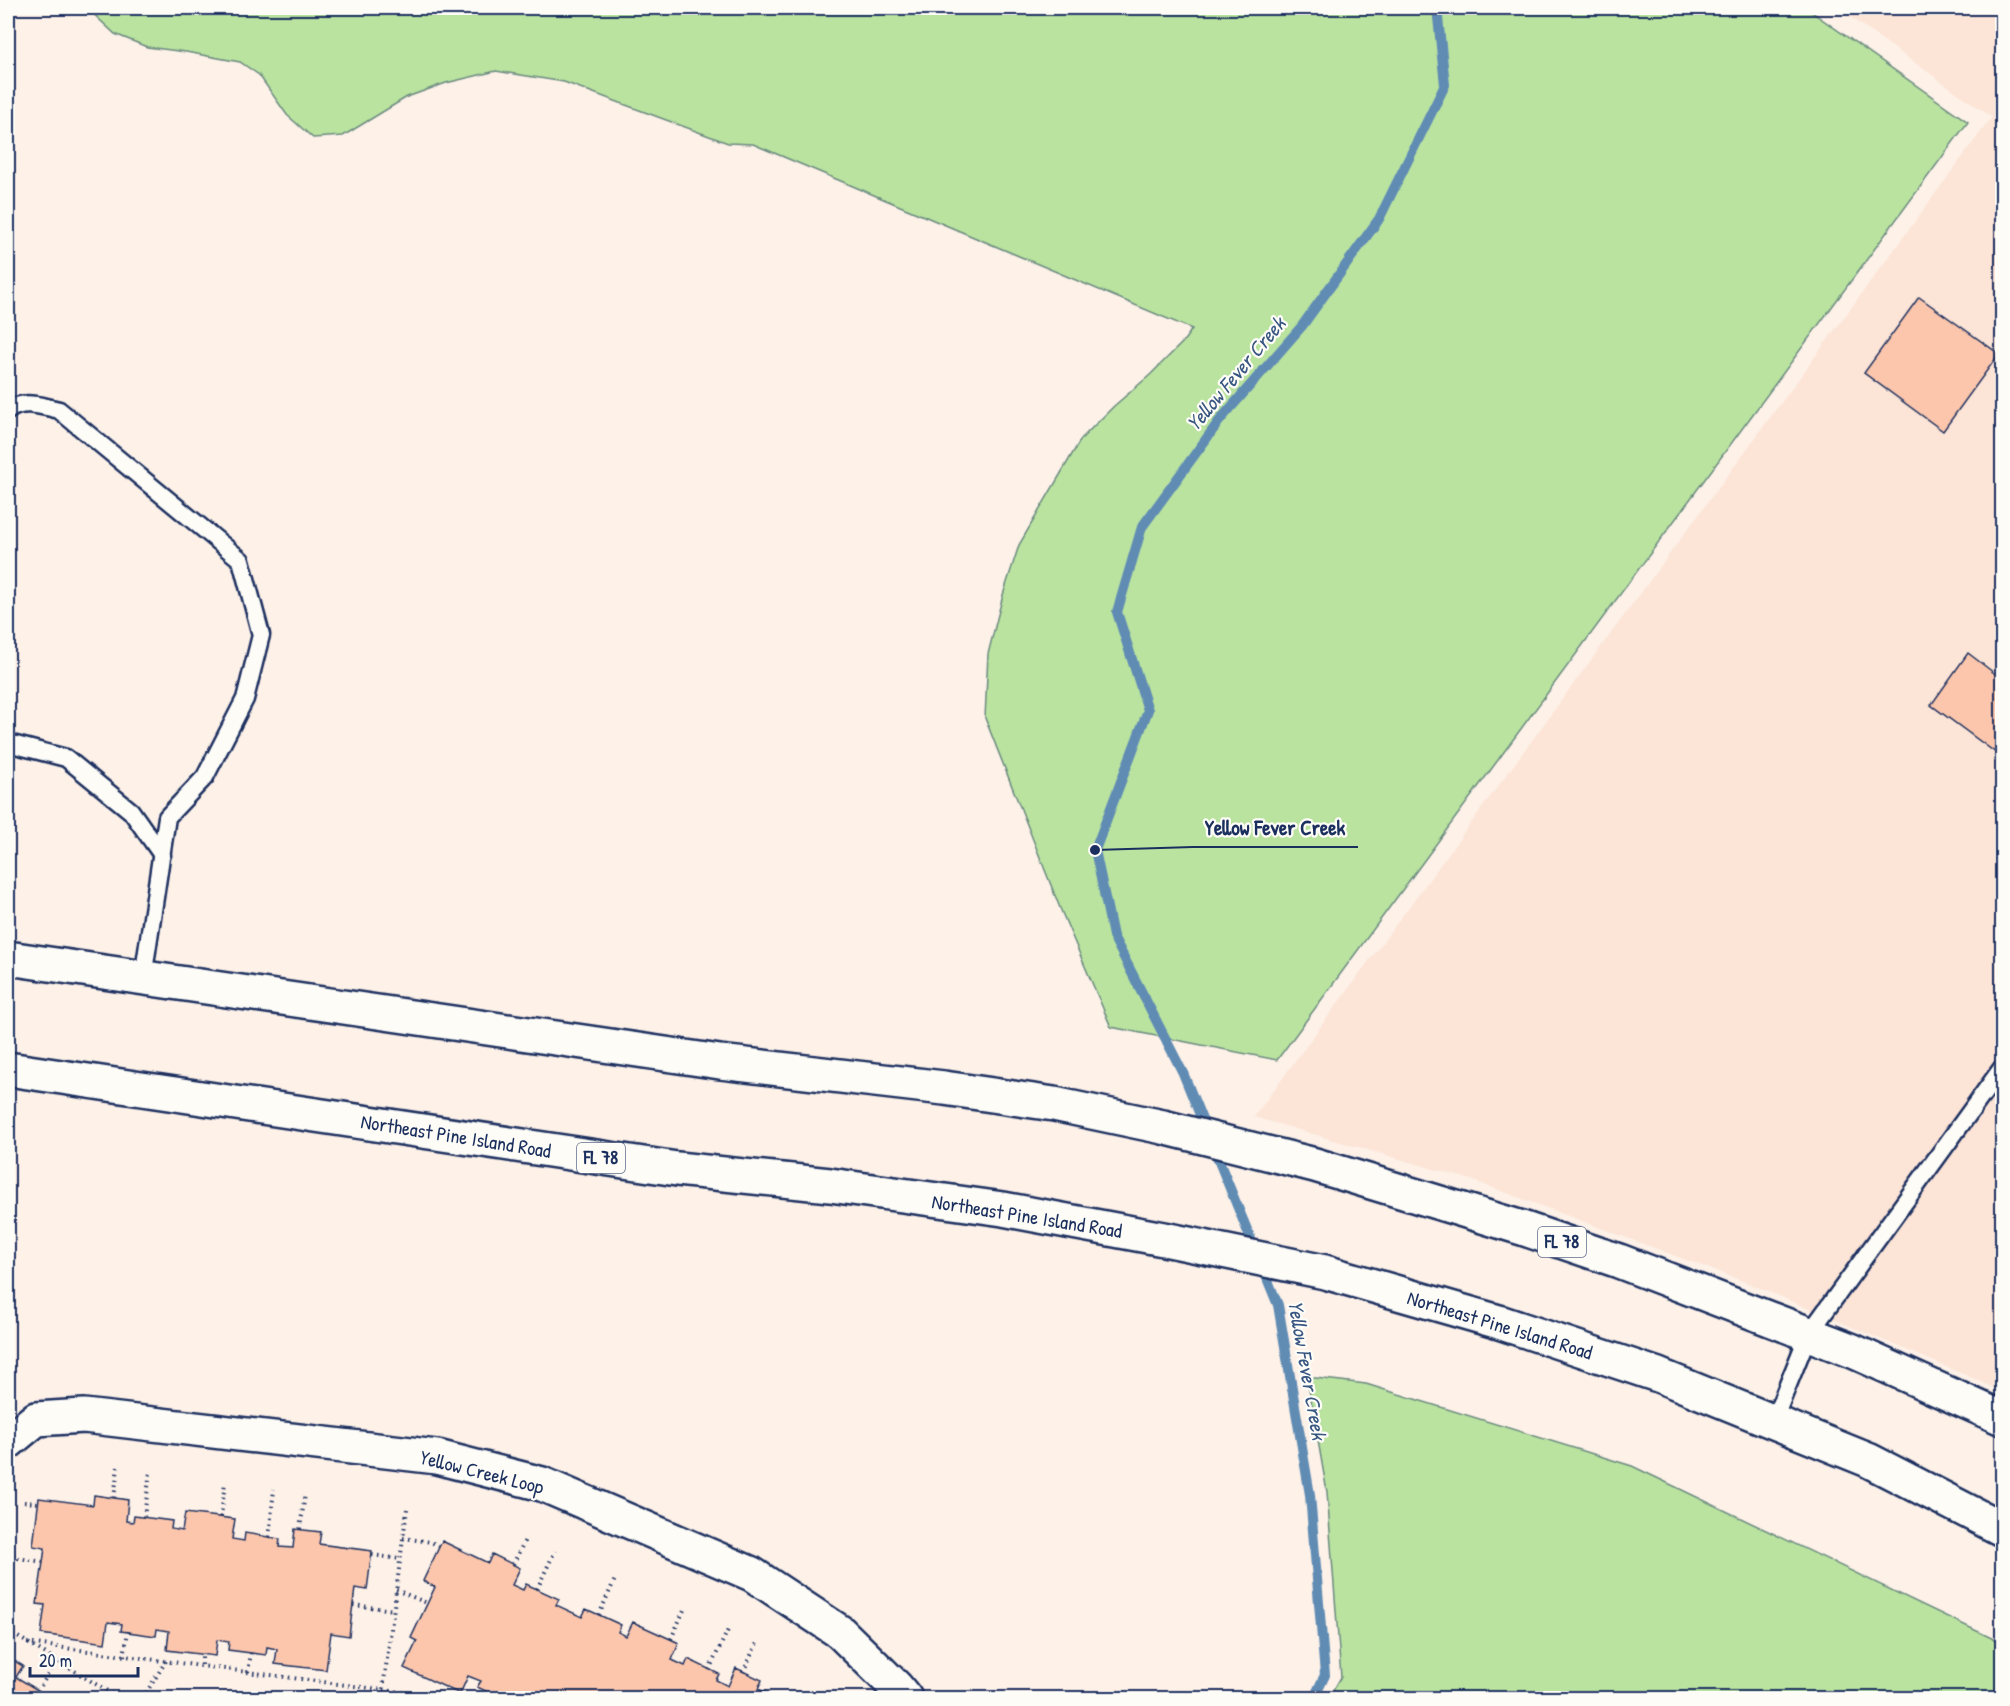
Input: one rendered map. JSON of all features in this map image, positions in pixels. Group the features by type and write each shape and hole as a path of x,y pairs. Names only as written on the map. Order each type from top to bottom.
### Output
{"main road":[{"name":"FL 78","path":"8,958 720,1062 944,1088 1054,1104 1163,1127 1311,1164 1522,1228 1619,1261 1853,1351 2002,1418"},
{"name":"Northeast Pine Island Road","path":"8,1069 677,1169 830,1185 1003,1209 1325,1272 1499,1322 1658,1375 1868,1460 2002,1529"},
{"name":"Yellow Creek Loop","path":"8,1442 36,1419 84,1416 437,1457 542,1484 752,1574 840,1632 905,1698"}],"lane":[{"path":"8,411 13,406 37,404 60,410 241,560 261,635 245,699 205,777 167,817 143,978"},
{"path":"8,743 66,758 131,811 162,855"},
{"path":"1773,1422 1808,1335 2002,1068"}],"path":[{"path":"114,1498 118,1467"},
{"path":"144,1517 150,1472"},
{"path":"221,1517 225,1482"},
{"path":"269,1537 274,1490"},
{"path":"300,1529 305,1494"},
{"path":"24,1502 38,1503"},
{"path":"383,1690 407,1509"},
{"path":"403,1538 431,1542 440,1546"},
{"path":"513,1564 526,1538"},
{"path":"8,1551 18,1558 43,1562"},
{"path":"537,1589 555,1551"},
{"path":"372,1555 400,1559"},
{"path":"599,1615 615,1579"},
{"path":"396,1590 427,1603"},
{"path":"353,1605 394,1610"},
{"path":"671,1639 684,1610"},
{"path":"710,1670 728,1630"},
{"path":"8,1631 119,1698"},
{"path":"124,1656 128,1632"},
{"path":"27,1643 423,1695 430,1698"},
{"path":"743,1672 757,1643"},
{"path":"248,1672 251,1653"},
{"path":"202,1655 202,1665"},
{"path":"38,1691 56,1660"},
{"path":"143,1698 166,1661"},
{"path":"487,1698 489,1693"}],"shaded area":[{"path":"1837,8 2002,8 2002,1392 1751,1284 1472,1180 1254,1117 1992,117"}],"green space":[{"path":"87,8 1806,8 1968,122 1277,1060 1111,1027 1060,908 985,718 988,654 1019,545 1081,439 1150,375 1183,342 1192,329 753,144 728,143 564,82 496,71 446,83 407,97 343,136 313,138 287,115 259,75 240,62 147,47 115,34"},
{"path":"1307,1377 1366,1384 1632,1466 2002,1643 2002,1698 1329,1698 1341,1677 1327,1492"}],"building":[{"path":"1919,297 1999,354 1943,431 1864,373"},
{"path":"1968,653 2002,679 2002,745 1996,753 1931,705"},
{"path":"94,1495 128,1500 126,1521 133,1522 134,1516 172,1521 171,1529 182,1531 185,1513 235,1519 232,1539 244,1541 245,1533 280,1539 279,1547 293,1548 295,1529 321,1532 319,1544 372,1551 367,1590 355,1588 349,1636 331,1633 326,1670 275,1664 277,1649 267,1647 266,1655 228,1650 229,1642 217,1640 215,1656 167,1650 169,1631 157,1629 156,1636 121,1631 122,1624 108,1622 105,1643 41,1634 45,1605 37,1604 45,1548 33,1546 39,1498 93,1505"},
{"path":"442,1541 488,1563 492,1554 520,1568 512,1585 523,1590 526,1584 559,1599 556,1605 582,1617 586,1609 621,1625 618,1632 626,1636 633,1622 679,1643 672,1660 685,1666 688,1659 719,1674 716,1680 728,1686 736,1668 762,1680 758,1689 779,1698 501,1698 477,1687 481,1681 468,1676 460,1694 404,1668 417,1641 411,1638 435,1587 423,1581"},
{"path":"8,1657 23,1666 16,1677 51,1698 8,1698"}],"waterway":[{"name":"Yellow Fever Creek","path":"1207,1132 1183,1073 1113,936 1095,850 1148,710 1117,612 1142,527 1220,420 1302,326 1379,219 1445,85 1437,8"},
{"name":"Yellow Fever Creek","path":"1213,1147 1278,1305 1310,1495 1325,1675 1314,1698"}],"place":[{"name":"Yellow Fever Creek","path":"1095,850"}]}
